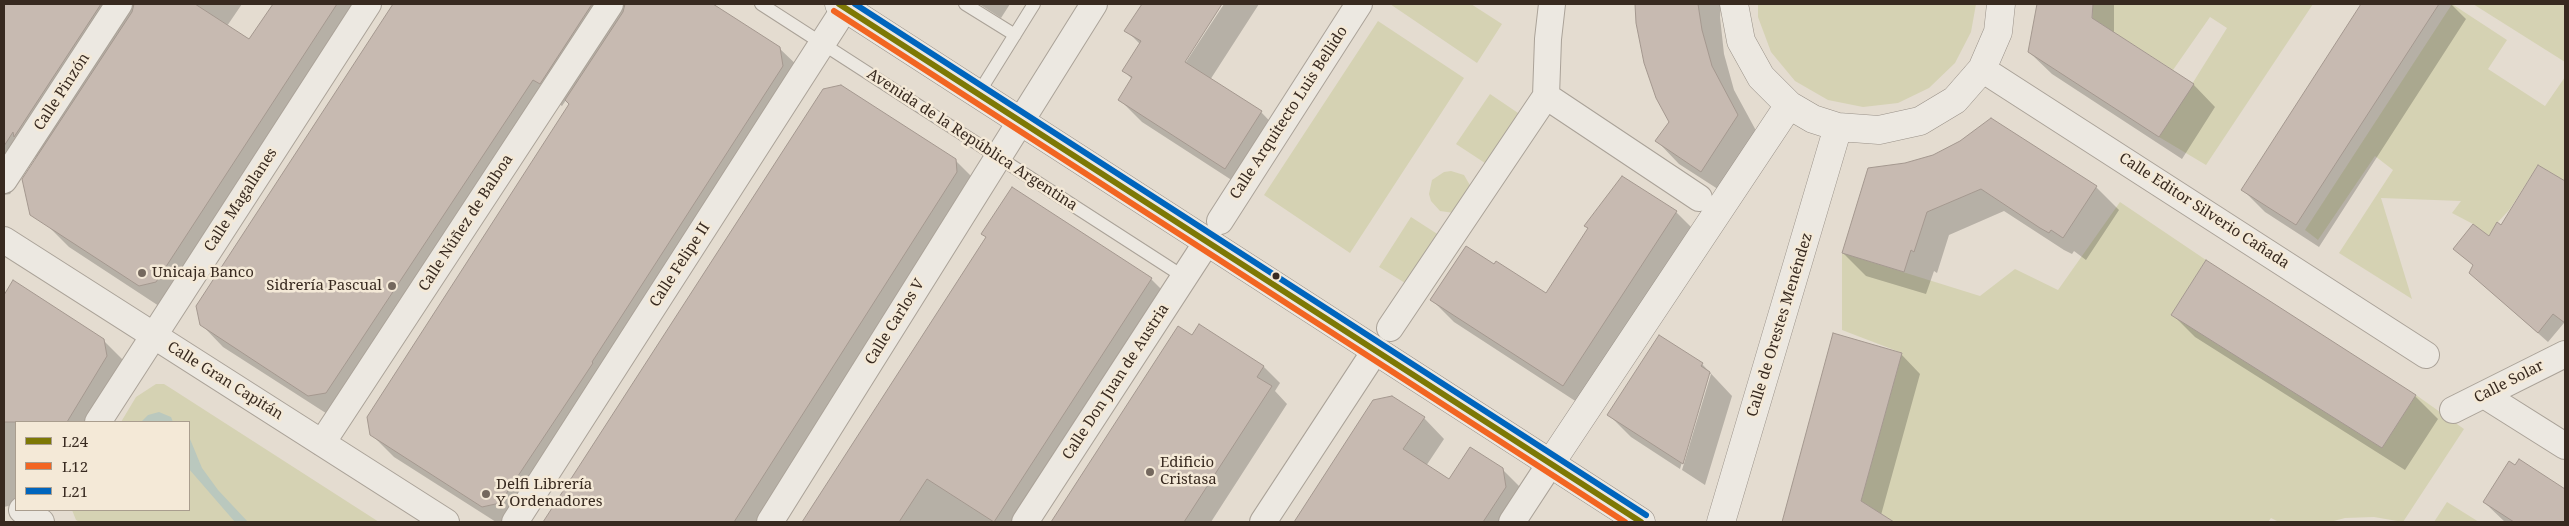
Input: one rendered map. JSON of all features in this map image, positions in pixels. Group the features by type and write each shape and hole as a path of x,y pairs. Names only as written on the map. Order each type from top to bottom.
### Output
{"street":[{"name":"Calle Pinzón","path":"4,180 120,4"},
{"name":"Calle Magallanes","path":"99,421 368,4"},
{"name":"Calle Núñez de Balboa","path":"322,443 610,4"},
{"name":"Calle Carlos V","path":"770,522 1094,4"},
{"name":"Calle Arquitecto Luis Bellido","path":"1213,232 1359,4"},
{"path":"1390,328 1546,96 1548,39 1552,4"},
{"path":"1734,4 1741,41 1760,77 1789,105 1813,119 1838,127 1880,130 1920,121 1955,100 1982,68 1998,32 2001,4"},
{"name":"Calle Felipe II","path":"515,522 823,44 846,5"},
{"path":"846,5 1020,121 1213,232 1375,351 1641,522"},
{"name":"Calle Editor Silverio Cañada","path":"1982,68 2426,355"},
{"path":"1546,96 1699,198"},
{"path":"1512,522 1789,105"},
{"name":"Calle de Orestes Menéndez","path":"1721,522 1838,127"},
{"name":"Calle Don Juan de Austria","path":"1025,522 1213,232"},
{"name":"Calle Gran Capitán","path":"4,240 446,522"},
{"path":"1263,522 1375,351"},
{"name":"Calle Solar","path":"2453,410 2565,354"},
{"path":"2484,395 2565,446"},
{"path":"4,498 15,505"}],"lane":[{"name":"Avenida de la República Argentina","path":"761,4 1184,277"},
{"path":"964,4 1014,35"},
{"path":"978,94 1034,4"}],"shaded area":[{"path":"1390,4 1471,4 1502,24 1477,63"},
{"path":"1758,4 1976,4 1971,32 1955,63 1929,88 1898,103 1863,107 1828,100 1795,81 1771,52 1758,17"},
{"path":"2092,4 2313,4 2206,165 2159,137 2227,28 2210,17 2173,70 2093,19"},
{"path":"2452,4 2507,40 2488,69 2545,106 2565,77 2565,181 2538,165 2510,209 2489,236 2473,224 2452,213 2461,201 2381,198 2412,299 2339,253 2393,170 2375,156 2318,240 2305,230"},
{"path":"2473,4 2565,4 2565,62"},
{"path":"1378,21 1464,78 1350,253 1264,195"},
{"path":"1490,94 1521,115 1488,165 1456,144"},
{"path":"1451,171 1464,175 1471,187 1454,213 1440,211 1431,201 1429,194 1432,180 1444,172"},
{"path":"2120,202 2206,260 2171,315 2382,448 2416,395 2464,429 2403,522 2374,517 2345,518 2330,522 2279,522 2271,518 2268,522 1894,522 1861,501 1902,353 1842,330 1842,253 1980,296 2015,269 2058,290"},
{"path":"1411,217 1442,237 1410,286 1379,267"},
{"path":"156,384 164,384 379,522 80,522 76,520 72,511 190,511 190,421 122,421 136,397"},
{"path":"159,412 171,417 173,421 142,421 148,415"},
{"path":"190,439 202,468 218,490 248,522 235,522 190,470"},
{"path":"2447,502 2479,522 2434,522"}],"building":[{"path":"4,4 101,4 14,137 13,132 4,146"},
{"path":"134,4 195,4 249,39 273,4 337,4 156,282 139,286 30,215 22,179 132,12"},
{"path":"393,4 592,4 540,84 533,80 326,393 308,396 200,325 196,306"},
{"path":"625,4 713,4 780,47 783,66 593,363 500,503 482,507 370,435 367,417 569,104 565,100 623,12"},
{"path":"1142,4 1222,4 1185,62 1262,111 1225,169 1118,100 1132,77 1122,71 1141,41 1124,31"},
{"path":"1635,4 1698,4 1702,30 1712,66 1738,115 1701,172 1655,141 1669,122 1656,98 1644,63 1636,23"},
{"path":"2037,4 2093,4 2092,18 2194,84 2159,137 2028,52"},
{"path":"2361,4 2439,4 2296,225 2241,190"},
{"path":"841,85 956,159 957,172 734,522 543,522 823,89"},
{"path":"1991,118 2097,186 2063,238 2051,230 2049,233 2040,228 1981,189 1927,212 1914,252 1911,250 1904,272 1842,253 1868,168 1905,163 1933,155 1960,141"},
{"path":"2538,165 2565,181 2565,323 2553,314 2538,333 2469,273 2473,265 2453,249 2473,224 2489,236 2497,222 2501,225"},
{"path":"1622,176 1677,211 1563,386 1430,300 1466,246 1494,264 1496,261 1546,293 1588,228 1584,226"},
{"path":"1012,187 1152,278 994,522 927,479 899,522 802,522 986,237 981,234"},
{"path":"2206,260 2416,395 2382,448 2171,315"},
{"path":"13,280 104,339 107,356 68,421 4,422 4,295"},
{"name":"Edificio Cristasa","path":"1199,324 1264,366 1257,377 1272,386 1184,522 1051,522 1178,326 1192,335"},
{"path":"1833,333 1902,353 1861,501 1894,522 1782,522"},
{"path":"1659,335 1703,363 1701,366 1710,372 1683,464 1607,415"},
{"path":"1392,396 1425,417 1403,449 1449,479 1470,447 1503,468 1506,487 1483,522 1294,522 1373,400"},
{"path":"2519,459 2565,489 2565,522 2514,522 2483,502 2509,461 2515,465"}],"transit line":[{"name":"L24","path":"839,4 1641,522"},
{"name":"L21","path":"855,4 1646,515"},
{"name":"L12","path":"834,11 1625,522"}],"place":[{"name":"Unicaja Banco","path":"142,273"},
{"name":"Sidrería Pascual","path":"392,286"},
{"name":"Edificio Cristasa","path":"1150,472"},
{"name":"Delfi Librería Y Ordenadores","path":"486,494"}]}
